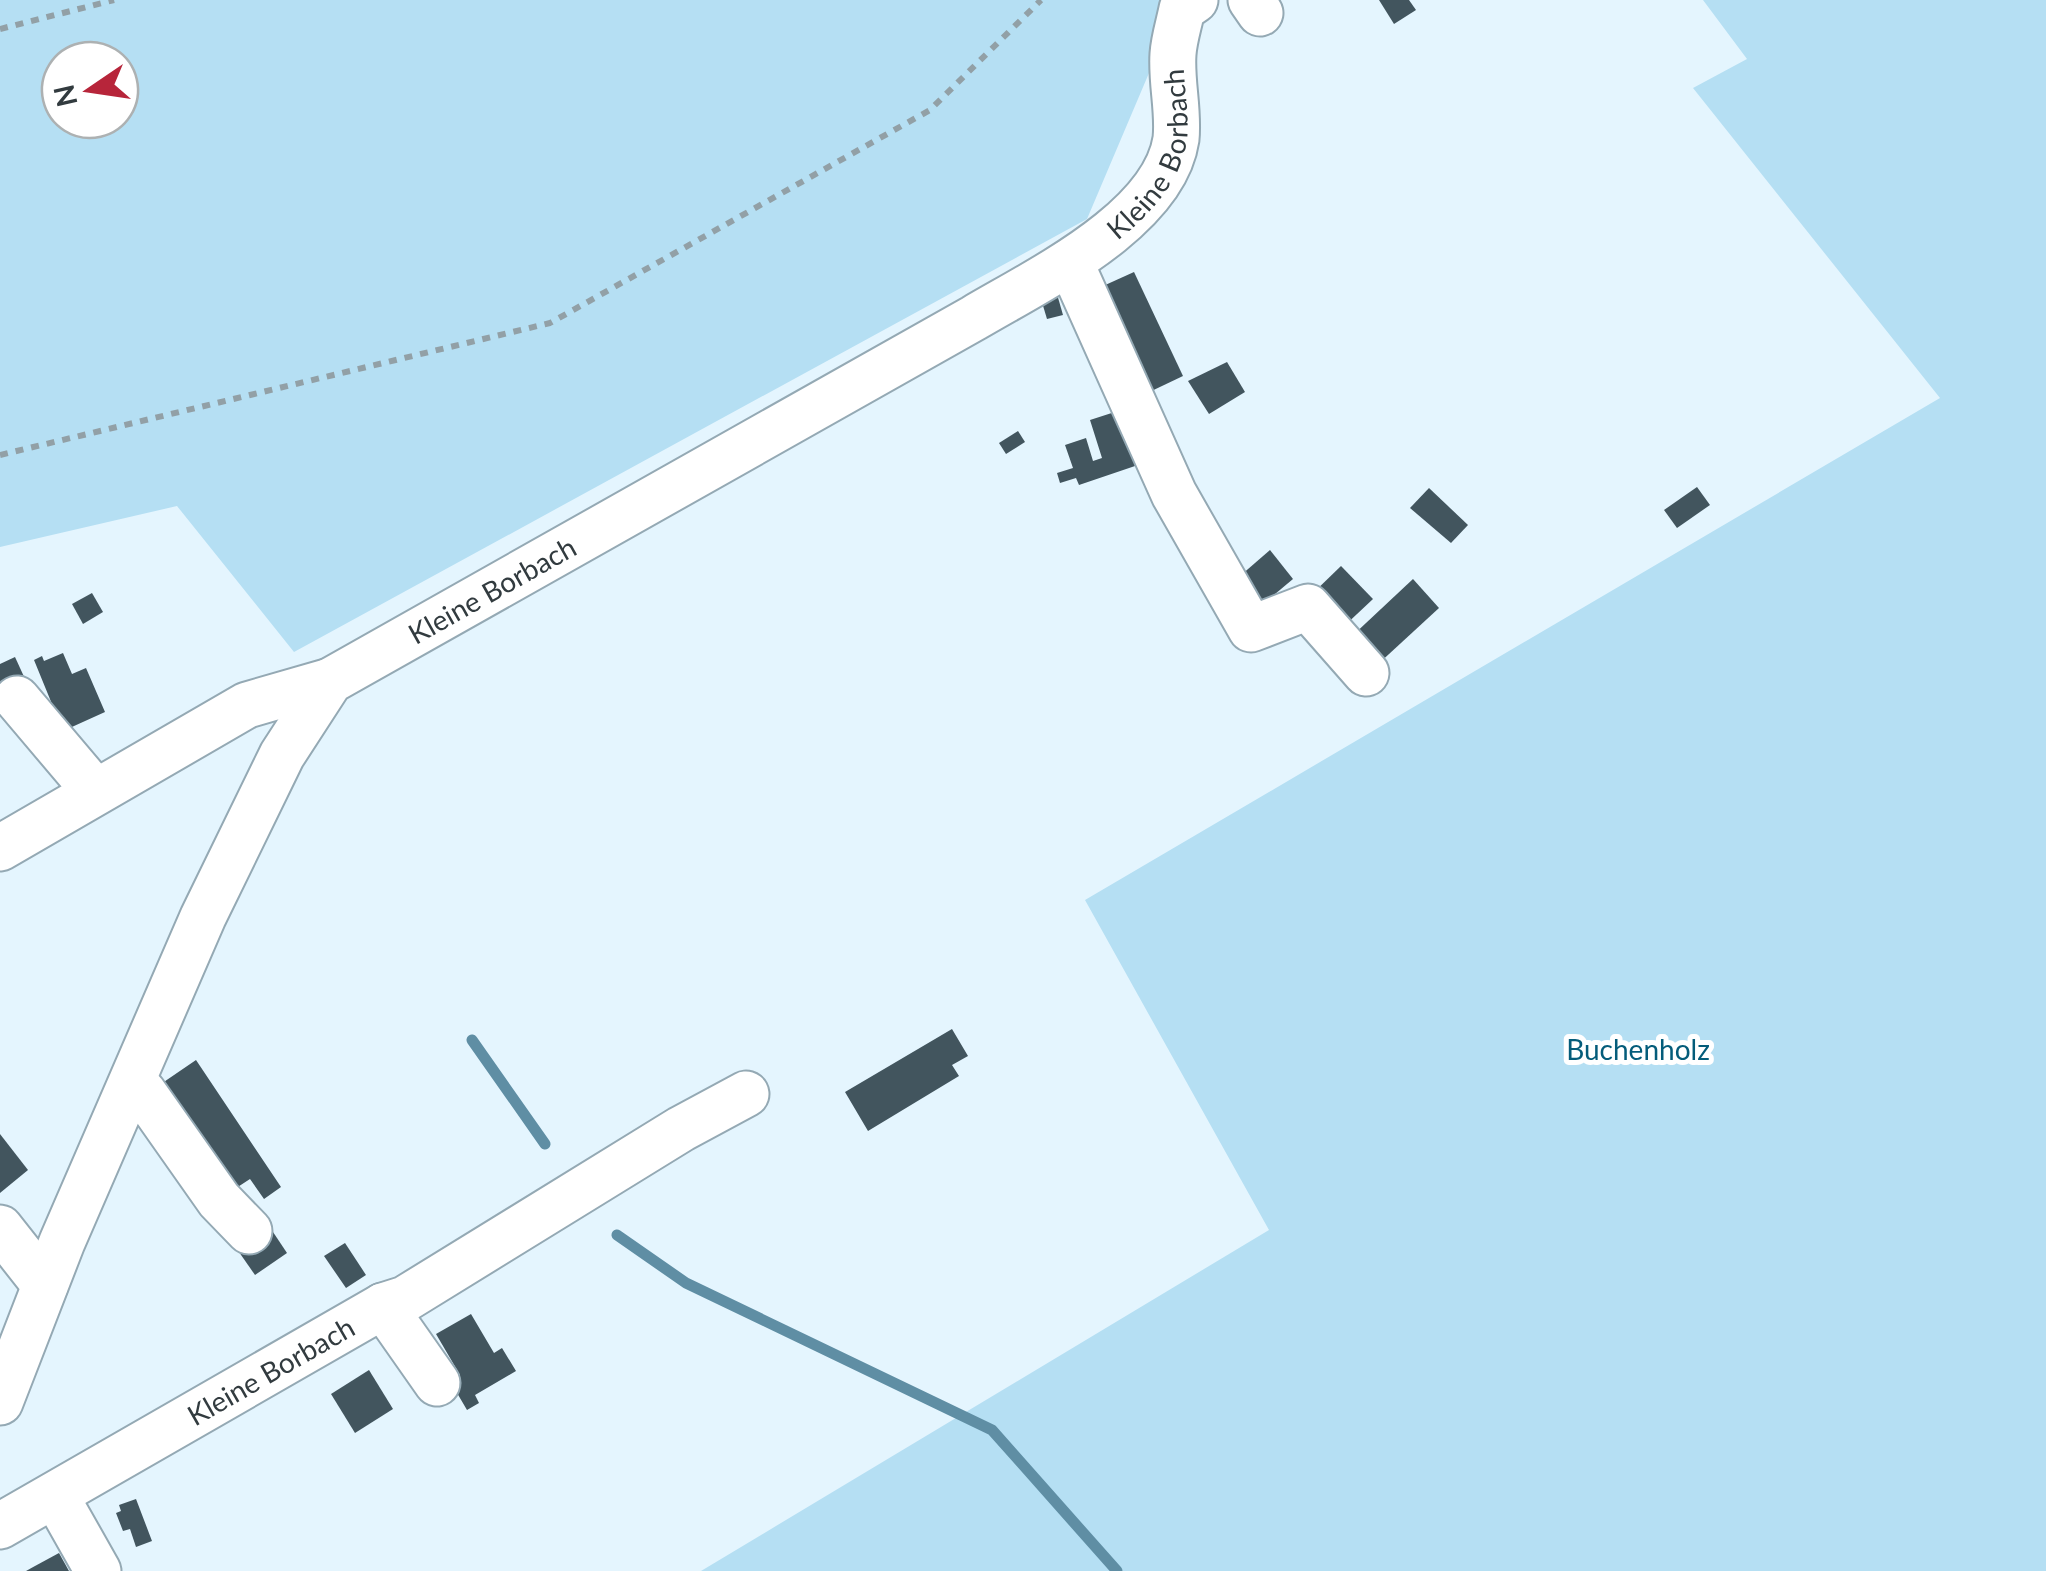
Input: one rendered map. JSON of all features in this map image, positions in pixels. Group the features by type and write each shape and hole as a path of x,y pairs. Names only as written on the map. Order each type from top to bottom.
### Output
{"street":[{"name":"Kleine Borbach","path":"0,1402 45,1285 203,917 282,755 330,680 1070,262 1128,218 1166,172 1176,139 1173,54 1182,9 1195,0"},
{"path":"1070,262 1174,494 1252,629 1308,607 1366,673"},
{"path":"0,848 94,790 247,705 330,680"},
{"path":"17,699 94,790"},
{"path":"131,1088 144,1092 219,1200 249,1231"},
{"name":"Kleine Borbach","path":"0,1526 383,1306 406,1299 746,1094"},
{"path":"0,1228 45,1285"},
{"path":"383,1306 418,1376"},
{"path":"56,1495 98,1571"}],"path":[{"path":"0,29 114,0"},
{"path":"0,455 550,323 930,110 1041,0"}],"green space":[{"path":"0,0 1180,0 1087,219 294,652 177,506 0,547"},
{"name":"Buchenholz","path":"1703,0 2046,0 2046,1571 701,1571 1269,1230 1085,900 1940,398 1693,88 1747,59"}],"building":[{"path":"1379,0 1409,0 1416,10 1394,24"},
{"path":"1134,272 1183,376 1141,396 1092,291"},
{"path":"1057,294 1063,315 1047,319 1041,299"},
{"path":"1227,362 1245,392 1209,414 1188,381"},
{"path":"1121,410 1135,466 1079,485 1076,478 1060,483 1057,473 1073,468 1065,445 1086,438 1093,461 1102,458 1090,420"},
{"path":"1018,431 1025,442 1006,454 999,443"},
{"path":"1697,487 1710,505 1677,528 1664,510"},
{"path":"1429,488 1468,525 1451,543 1410,508"},
{"path":"1270,550 1293,579 1263,604 1240,576"},
{"path":"1341,566 1373,599 1340,630 1309,597"},
{"path":"1413,579 1439,608 1376,666 1350,638"},
{"path":"92,593 103,612 83,624 72,604"},
{"path":"63,653 72,674 86,668 105,712 63,731 34,660 42,656 44,661"},
{"path":"15,657 31,692 0,699 0,664"},
{"path":"952,1029 968,1056 952,1065 959,1076 868,1131 845,1092"},
{"path":"196,1060 281,1187 264,1199 250,1179 227,1194 155,1088"},
{"path":"0,1134 28,1170 0,1193"},
{"path":"265,1220 287,1253 255,1275 232,1242"},
{"path":"345,1243 366,1275 346,1288 324,1256"},
{"path":"471,1314 494,1353 502,1348 516,1371 475,1395 479,1403 467,1410 450,1381 460,1375 436,1334"},
{"path":"369,1370 393,1409 355,1433 331,1394"},
{"path":"136,1499 152,1541 136,1547 130,1529 123,1531 116,1513 121,1511 119,1505"},
{"path":"59,1553 69,1571 26,1571 35,1566"}],"waterway":[{"path":"472,1040 545,1144"},
{"path":"617,1235 686,1283 992,1430 1117,1571"}]}
